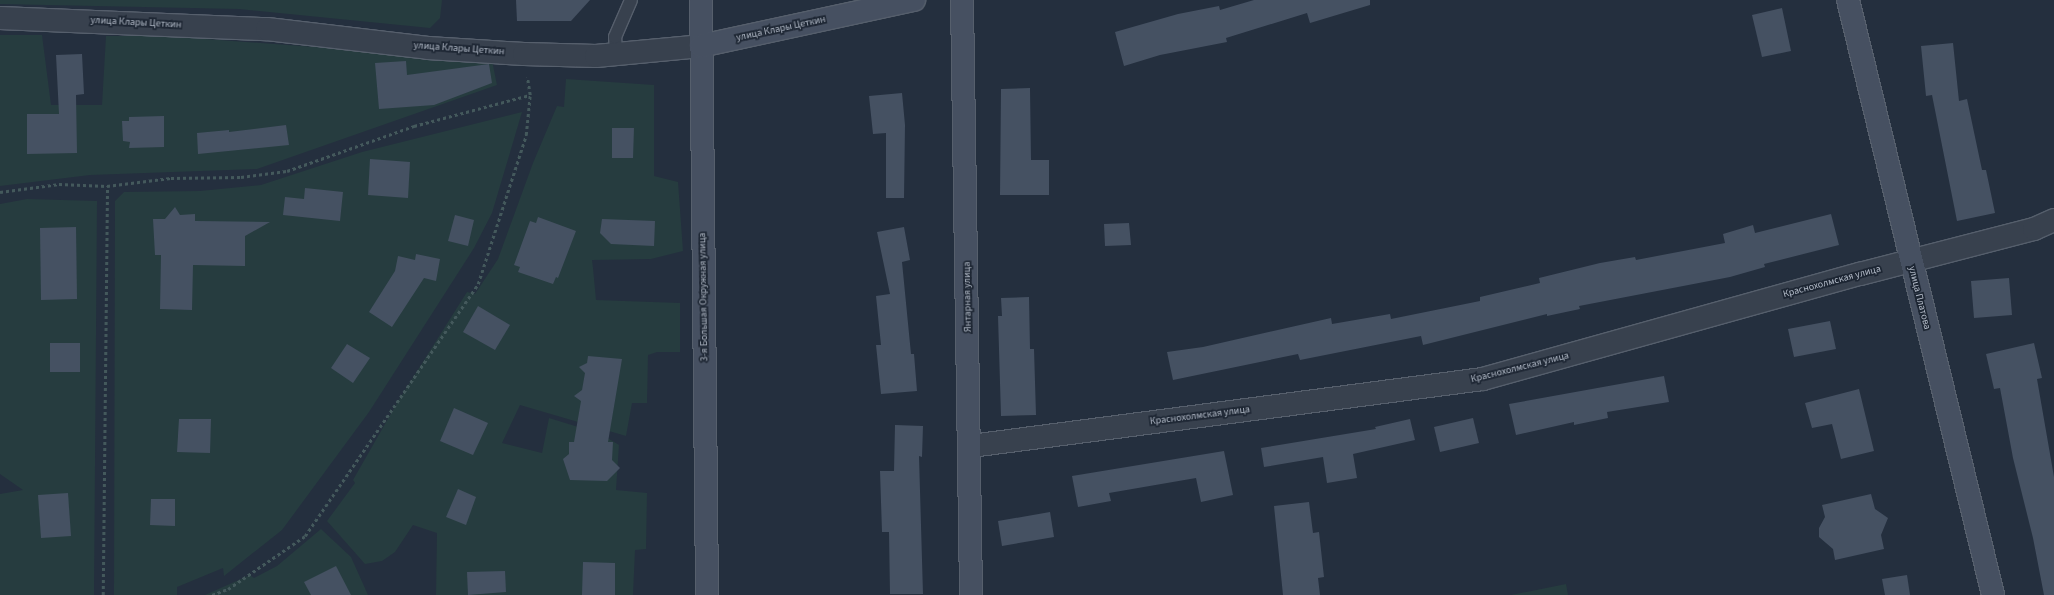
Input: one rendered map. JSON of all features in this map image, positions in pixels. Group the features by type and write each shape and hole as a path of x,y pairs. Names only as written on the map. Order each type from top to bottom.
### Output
{"street":[{"name":"3-я Большая Окружная улица","path":"701,0 707,595"},
{"name":"улица Клары Цеткин","path":"0,18 267,29 428,48 524,54 596,56 701,46 914,0"},
{"name":"Янтарная улица","path":"962,0 971,446 971,595"},
{"name":"улица Платова","path":"1848,0 1910,261 1993,595"},
{"name":"Краснохолмская улица","path":"971,446 1483,379 1910,261 2034,229 2054,220"}],"lane":[{"path":"616,54 615,37 631,0"}],"path":[{"path":"0,192 59,184 107,186 171,178 241,176 287,171 414,126 530,95 526,135 478,284 305,536 228,589 212,595"},
{"path":"103,595 107,186"}],"green space":[{"path":"0,0 442,0 440,18 430,28 239,9 0,4"},
{"path":"0,35 42,35 51,105 102,105 106,36 166,36 492,60 497,85 257,169 90,175 0,186"},
{"path":"566,79 654,85 654,176 678,182 683,251 651,259 592,260 596,300 680,303 680,352 657,352 648,355 647,403 632,403 626,436 520,405 502,443 542,453 549,418 601,434 619,445 616,490 647,493 646,549 635,550 633,595 436,595 437,533 413,525 395,552 382,561 365,564 327,521 355,483 353,480 397,403 467,292 475,294 498,259 533,163 557,106 564,107"},
{"path":"522,112 492,213 474,248 369,412 282,530 224,576 223,568 177,587 177,595 114,595 115,201 124,192 200,191 261,185 362,152"},
{"path":"27,199 97,201 94,595 0,595 0,494 23,490 0,474 0,204"},
{"path":"321,529 351,557 368,595 205,595 250,575 254,578 277,566"},
{"path":"1566,584 1568,595 1511,595"}],"building":[{"path":"516,0 590,0 571,21 517,21"},
{"path":"1254,0 1370,0 1370,5 1310,23 1307,13 1226,38 1227,42 1160,55 1124,66 1115,32 1178,14 1219,6 1220,10"},
{"path":"1782,8 1791,51 1762,57 1752,15"},
{"path":"1953,43 1959,101 1967,99 1982,170 1986,170 1995,213 1957,221 1932,95 1926,96 1921,46"},
{"path":"82,54 84,94 76,95 77,153 27,154 27,114 59,114 56,55"},
{"path":"406,61 407,75 489,64 492,83 434,105 379,109 375,63"},
{"path":"1030,88 1031,160 1049,160 1049,195 1000,195 1001,89"},
{"path":"902,93 905,125 904,198 886,198 886,133 873,134 869,96"},
{"path":"164,116 164,147 129,148 130,142 123,141 122,121 129,121 129,117"},
{"path":"286,125 289,145 198,154 197,133 229,130 229,132"},
{"path":"612,128 634,128 633,158 612,158"},
{"path":"370,159 410,162 408,198 368,195"},
{"path":"305,188 343,192 340,221 283,215 285,197 304,199"},
{"path":"175,207 180,215 195,214 195,221 270,222 245,236 245,266 193,265 192,310 160,309 161,255 155,255 153,219 165,219"},
{"path":"1831,214 1839,245 1764,264 1765,267 1730,277 1579,306 1580,309 1547,316 1547,314 1423,345 1421,336 1300,360 1298,354 1173,380 1167,352 1203,347 1331,318 1332,324 1390,314 1391,319 1480,301 1480,297 1540,283 1539,278 1600,263 1635,257 1636,260 1725,243 1723,234 1753,225 1755,233"},
{"path":"455,215 474,220 468,246 448,241"},
{"path":"538,217 576,231 558,278 556,277 553,284 518,272 520,267 514,265 530,221 536,223"},
{"path":"602,219 655,221 654,246 611,244 600,233"},
{"path":"1129,223 1131,245 1105,246 1104,224"},
{"path":"76,227 77,299 41,300 40,228"},
{"path":"904,227 910,260 902,262 911,354 914,354 917,391 881,394 876,345 881,345 876,296 890,294 877,232"},
{"path":"416,254 440,259 436,281 424,278 392,327 369,312 395,271 398,256 415,260"},
{"path":"2009,278 2012,315 1974,318 1971,281"},
{"path":"1029,297 1030,349 1034,349 1036,415 1001,416 998,316 1002,316 1001,298"},
{"path":"478,306 510,325 495,350 463,332"},
{"path":"1830,321 1836,349 1794,357 1788,329"},
{"path":"50,343 80,343 80,372 50,372"},
{"path":"2034,343 2042,378 2037,379 2054,477 2054,595 2044,595 2033,538 2013,458 2000,388 1994,389 1986,354"},
{"path":"347,344 370,358 353,383 331,368"},
{"path":"588,356 622,359 608,442 613,442 612,460 620,468 607,481 570,480 563,459 569,454 569,442 574,442 581,401 574,396 582,390 585,373 579,367 587,363"},
{"path":"1664,376 1669,402 1607,412 1608,418 1574,425 1574,422 1516,435 1509,404"},
{"path":"1859,389 1874,451 1841,459 1832,424 1812,428 1805,403"},
{"path":"454,408 488,423 473,455 440,441"},
{"path":"1473,418 1479,443 1440,452 1434,427"},
{"path":"179,419 211,419 210,453 177,452"},
{"path":"1410,419 1415,440 1353,454 1357,478 1327,483 1323,457 1264,467 1261,448 1376,429 1375,427"},
{"path":"895,425 923,426 922,457 919,456 923,594 890,594 889,532 882,532 880,471 894,471"},
{"path":"1224,451 1233,495 1201,502 1196,478 1109,493 1111,501 1078,507 1072,476"},
{"path":"458,489 476,497 466,525 446,517"},
{"path":"68,493 71,536 41,538 38,495"},
{"path":"1871,494 1875,509 1888,518 1881,535 1884,549 1835,560 1833,549 1819,537 1819,528 1825,517 1822,505"},
{"path":"151,499 175,499 175,526 150,525"},
{"path":"1309,502 1313,533 1319,532 1324,577 1318,578 1320,595 1283,595 1274,506"},
{"path":"1050,512 1054,537 1002,546 998,521"},
{"path":"583,562 615,563 615,595 582,595"},
{"path":"336,566 351,595 311,595 304,582"},
{"path":"505,571 506,592 468,595 467,572"},
{"path":"1907,575 1910,595 1885,595 1882,579"}]}
